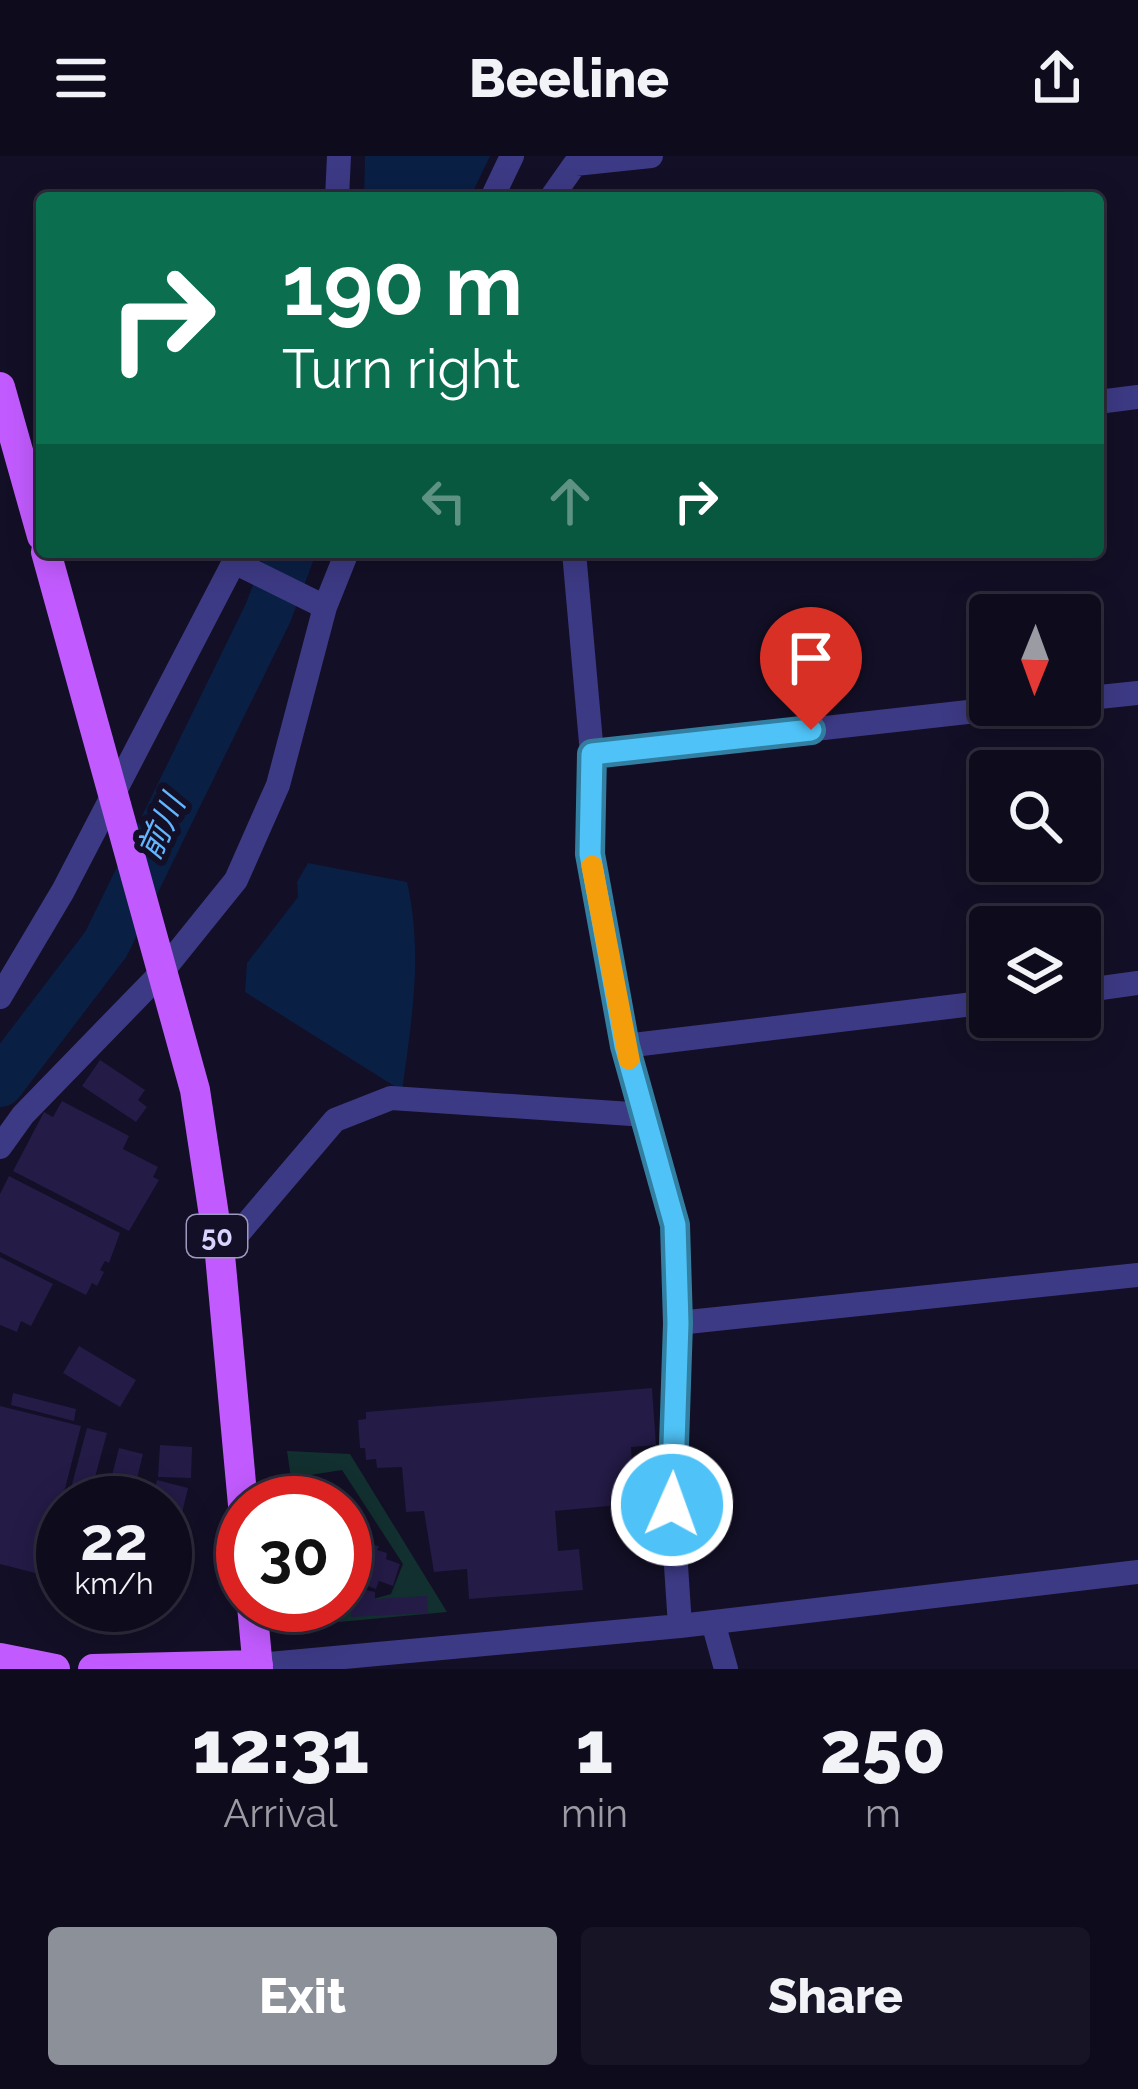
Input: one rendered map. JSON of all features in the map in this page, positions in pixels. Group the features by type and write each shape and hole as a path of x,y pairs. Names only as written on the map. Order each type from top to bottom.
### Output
{"main road":[{"path":"0,387 36,515"},
{"name":"50","path":"48,558 195,1090 220,1256 240,1476"},
{"path":"93,1669 258,1667 255,1632"},
{"path":"0,1658 55,1669"}],"street":[{"path":"337,192 339,156"},
{"path":"495,192 512,156"},
{"path":"554,192 575,164 651,156"},
{"path":"1104,400 1138,397"},
{"path":"0,1147 23,1114 161,973 236,880 278,784 325,606 345,558"},
{"path":"575,558 592,754 590,854 625,1046 675,1225 678,1323 672,1505 680,1626"},
{"path":"0,997 64,891 237,559 325,606"},
{"path":"1101,697 1138,693"},
{"path":"592,754 969,712"},
{"path":"1101,988 1138,983"},
{"path":"625,1046 969,1005"},
{"path":"220,1256 335,1120 391,1098 646,1115"},
{"path":"678,1323 1138,1276"},
{"path":"258,1667 680,1626 1138,1572"},
{"path":"713,1622 726,1669"}],"green space":[{"path":"287,1451 350,1454 364,1476 346,1476 342,1470 291,1476"},
{"path":"372,1490 447,1612 372,1619 372,1599 391,1594 403,1564 372,1516"}],"water":[{"path":"365,156 490,156 473,192 364,192"},
{"path":"308,863 407,882 415,960 402,1091 245,992 247,963 298,897 297,882"}],"building":[{"path":"100,1060 145,1090 138,1100 147,1107 136,1122 82,1086"},
{"path":"62,1101 129,1136 123,1149 158,1167 153,1177 159,1180 129,1231 13,1171 44,1112 53,1117"},
{"path":"9,1176 120,1233 109,1263 105,1261 100,1270 104,1272 97,1286 92,1283 86,1295 0,1252 0,1194"},
{"path":"0,1257 53,1284 31,1326 21,1321 17,1332 0,1325"},
{"path":"79,1346 136,1380 120,1407 63,1373"},
{"path":"652,1388 656,1445 631,1447 641,1503 555,1511 558,1551 579,1549 583,1590 469,1599 467,1569 434,1572 424,1511 406,1512 402,1467 377,1468 376,1459 366,1460 365,1448 360,1448 358,1420 366,1419 366,1412"},
{"path":"13,1393 76,1409 74,1421 11,1405"},
{"path":"0,1406 81,1426 68,1476 36,1476 36,1573 0,1564"},
{"path":"87,1428 107,1433 95,1476 74,1476"},
{"path":"160,1445 192,1447 191,1476 158,1476"},
{"path":"119,1448 143,1454 138,1476 112,1476"},
{"path":"372,1545 387,1553 386,1559 400,1564 393,1586 379,1581 376,1589 372,1588"},
{"path":"372,1591 375,1599 427,1596 428,1613 372,1616"}],"waterway":[{"name":"前川","path":"0,1083 106,944 268,613 289,558"}],"slow traffic":[{"path":"592,866 629,1059"}],"route":[{"path":"672,1505 678,1323 675,1225 625,1046 590,854 592,754 811,730"}]}
